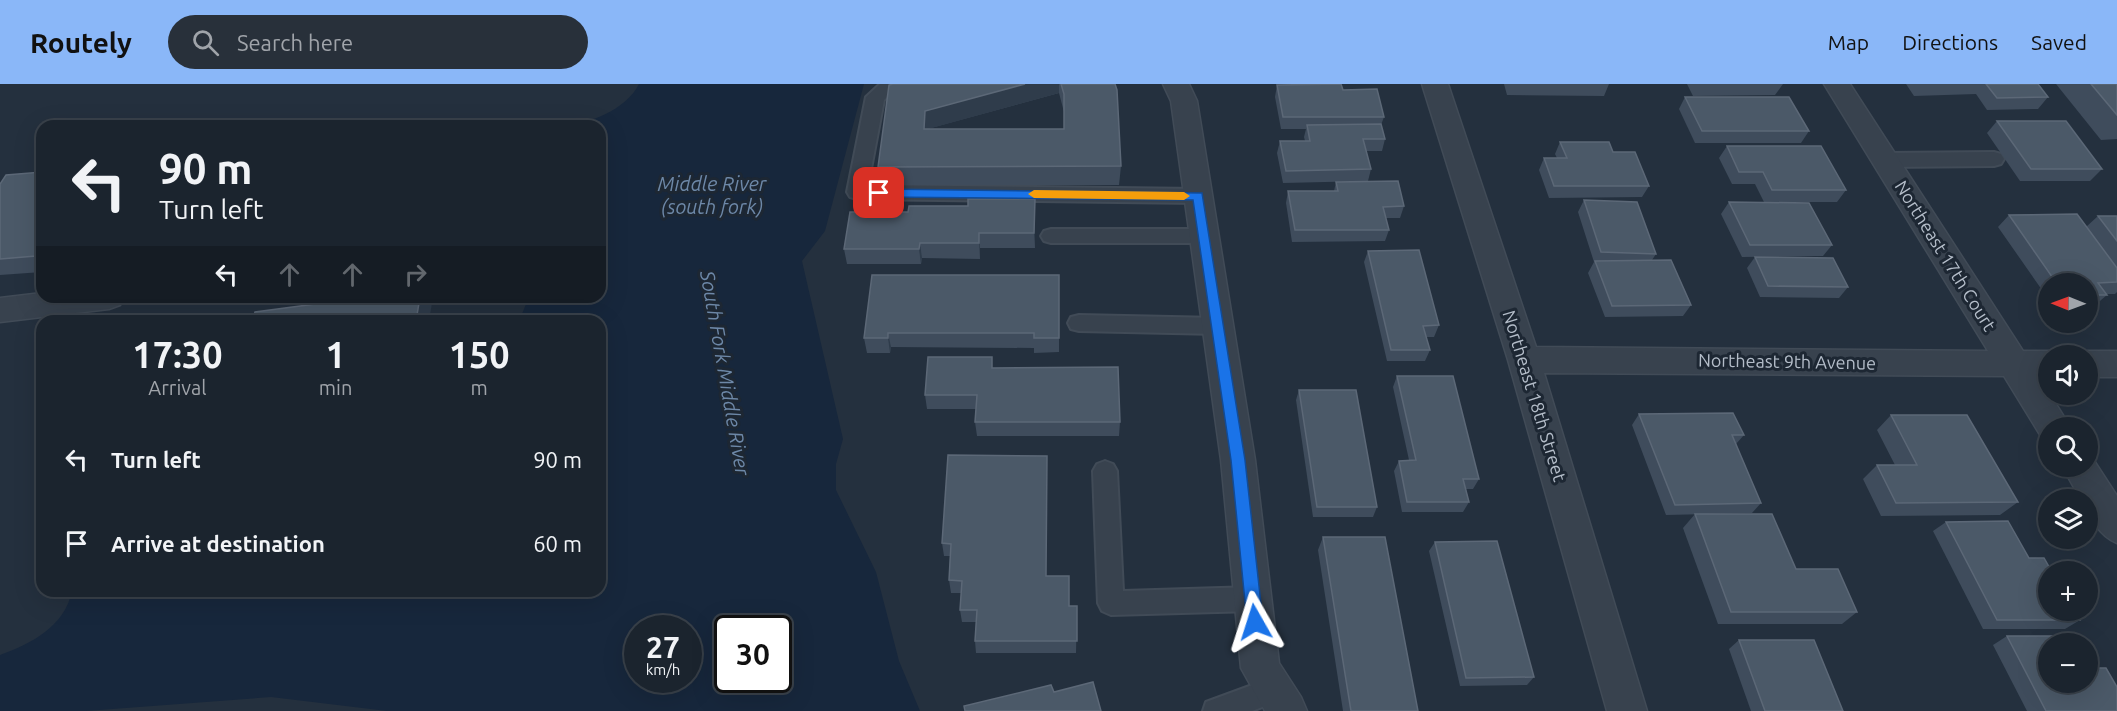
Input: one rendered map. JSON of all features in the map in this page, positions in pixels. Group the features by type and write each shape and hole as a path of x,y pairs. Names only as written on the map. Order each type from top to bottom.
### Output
{"street":[{"path":"1176,84 1184,101 1238,460 1260,668 1280,701"},
{"name":"Northeast 18th Street","path":"1435,84 1524,360 1627,711"},
{"name":"Northeast 17th Court","path":"1837,84 2047,417"},
{"path":"0,310 59,303"},
{"name":"Northeast 9th Avenue","path":"1524,360 2038,364"},
{"path":"2098,364 2117,363"},
{"path":"2086,477 2117,527"}],"lane":[{"path":"892,84 874,97 857,192 1198,196"},
{"path":"1885,160 1994,159"},
{"path":"1051,236 1204,236"},
{"path":"1079,323 1218,327"},
{"path":"1105,471 1111,603 1253,599"},
{"path":"1216,711 1280,701"}],"water":[{"path":"639,84 864,84 825,231 802,261 843,439 836,464 836,490 876,572 899,661 920,711 387,711 271,697 86,711 0,711 0,655 45,632 62,614 70,597 606,597 606,315 522,315 526,303 606,303 606,120 591,120 616,108 633,93"}],"building":[{"path":"1025,84 925,111 924,129 1064,129 1064,94 1061,84 1115,84 1121,166 878,167 889,85"},
{"path":"1341,84 1343,90 1377,89 1384,117 1283,117 1277,85"},
{"path":"1986,84 2038,84 2048,97 1997,98"},
{"path":"2091,84 2117,84 2117,115"},
{"path":"1685,97 1789,97 1809,131 1702,131"},
{"path":"1997,121 2066,121 2102,169 2031,169"},
{"path":"1381,124 1385,139 1363,139 1371,169 1286,171 1280,141 1310,141 1307,125"},
{"path":"1560,142 1609,142 1613,152 1635,152 1649,186 1554,186 1544,158 1567,158"},
{"path":"1727,146 1821,146 1846,190 1772,190 1763,172 1739,172"},
{"path":"36,172 36,256 0,259 0,184 6,175"},
{"path":"1398,181 1404,206 1383,207 1389,230 1295,230 1288,191 1338,191 1336,182"},
{"path":"968,199 1035,199 1034,233 979,233 979,243 920,243 919,249 844,249 850,212 908,212 909,206 968,206"},
{"path":"1584,200 1637,202 1656,254 1601,252"},
{"path":"1729,202 1809,203 1832,245 1750,245"},
{"path":"2077,214 2117,268 2117,282 2098,283 2098,273 2049,273 2009,215"},
{"path":"2098,216 2117,216 2117,241"},
{"path":"1419,250 1439,325 1423,326 1430,350 1391,350 1368,251"},
{"path":"1755,257 1833,258 1848,287 1768,286"},
{"path":"1671,260 1691,305 1612,306 1595,261"},
{"path":"872,275 1059,275 1059,338 1034,338 1034,333 888,333 888,338 864,338"},
{"path":"2098,283 2107,295 2098,295"},
{"path":"419,303 417,315 254,315 255,312 315,304"},
{"path":"928,357 992,357 992,368 1118,367 1120,422 975,422 977,395 925,395"},
{"path":"1397,376 1453,376 1479,479 1463,479 1469,502 1407,502 1399,461 1416,460"},
{"path":"1299,390 1356,390 1377,507 1317,507"},
{"path":"1733,413 1744,435 1732,435 1761,503 1675,505 1639,414"},
{"path":"1891,415 1967,415 2018,502 1896,503 1877,465 1917,465"},
{"path":"948,455 1047,456 1046,576 1069,576 1069,606 1077,606 1077,641 975,641 977,610 960,610 962,581 949,580 951,544 942,543"},
{"path":"1695,514 1772,514 1796,569 1838,569 1857,612 1731,612"},
{"path":"2008,521 2029,558 2044,558 2046,561 2038,561 2038,620 1997,620 1946,522"},
{"path":"1323,537 1385,537 1418,711 1351,711"},
{"path":"1497,541 1534,677 1466,678 1435,542"},
{"path":"2007,636 2038,636 2038,693 2098,693 2098,668 2106,668 2117,687 2117,711 2046,711"},
{"path":"1739,640 1814,640 1843,711 1765,711"},
{"path":"1093,682 1101,711 965,711 964,706 1051,685 1054,692"}],"slow traffic":[{"path":"1034,194 1184,196"}],"route":[{"path":"879,193 1198,196 1238,460 1255,622"}],"water label":[{"name":"Middle River (south fork)","path":"712,196"},
{"name":"South Fork Middle River","path":"725,373"}]}
